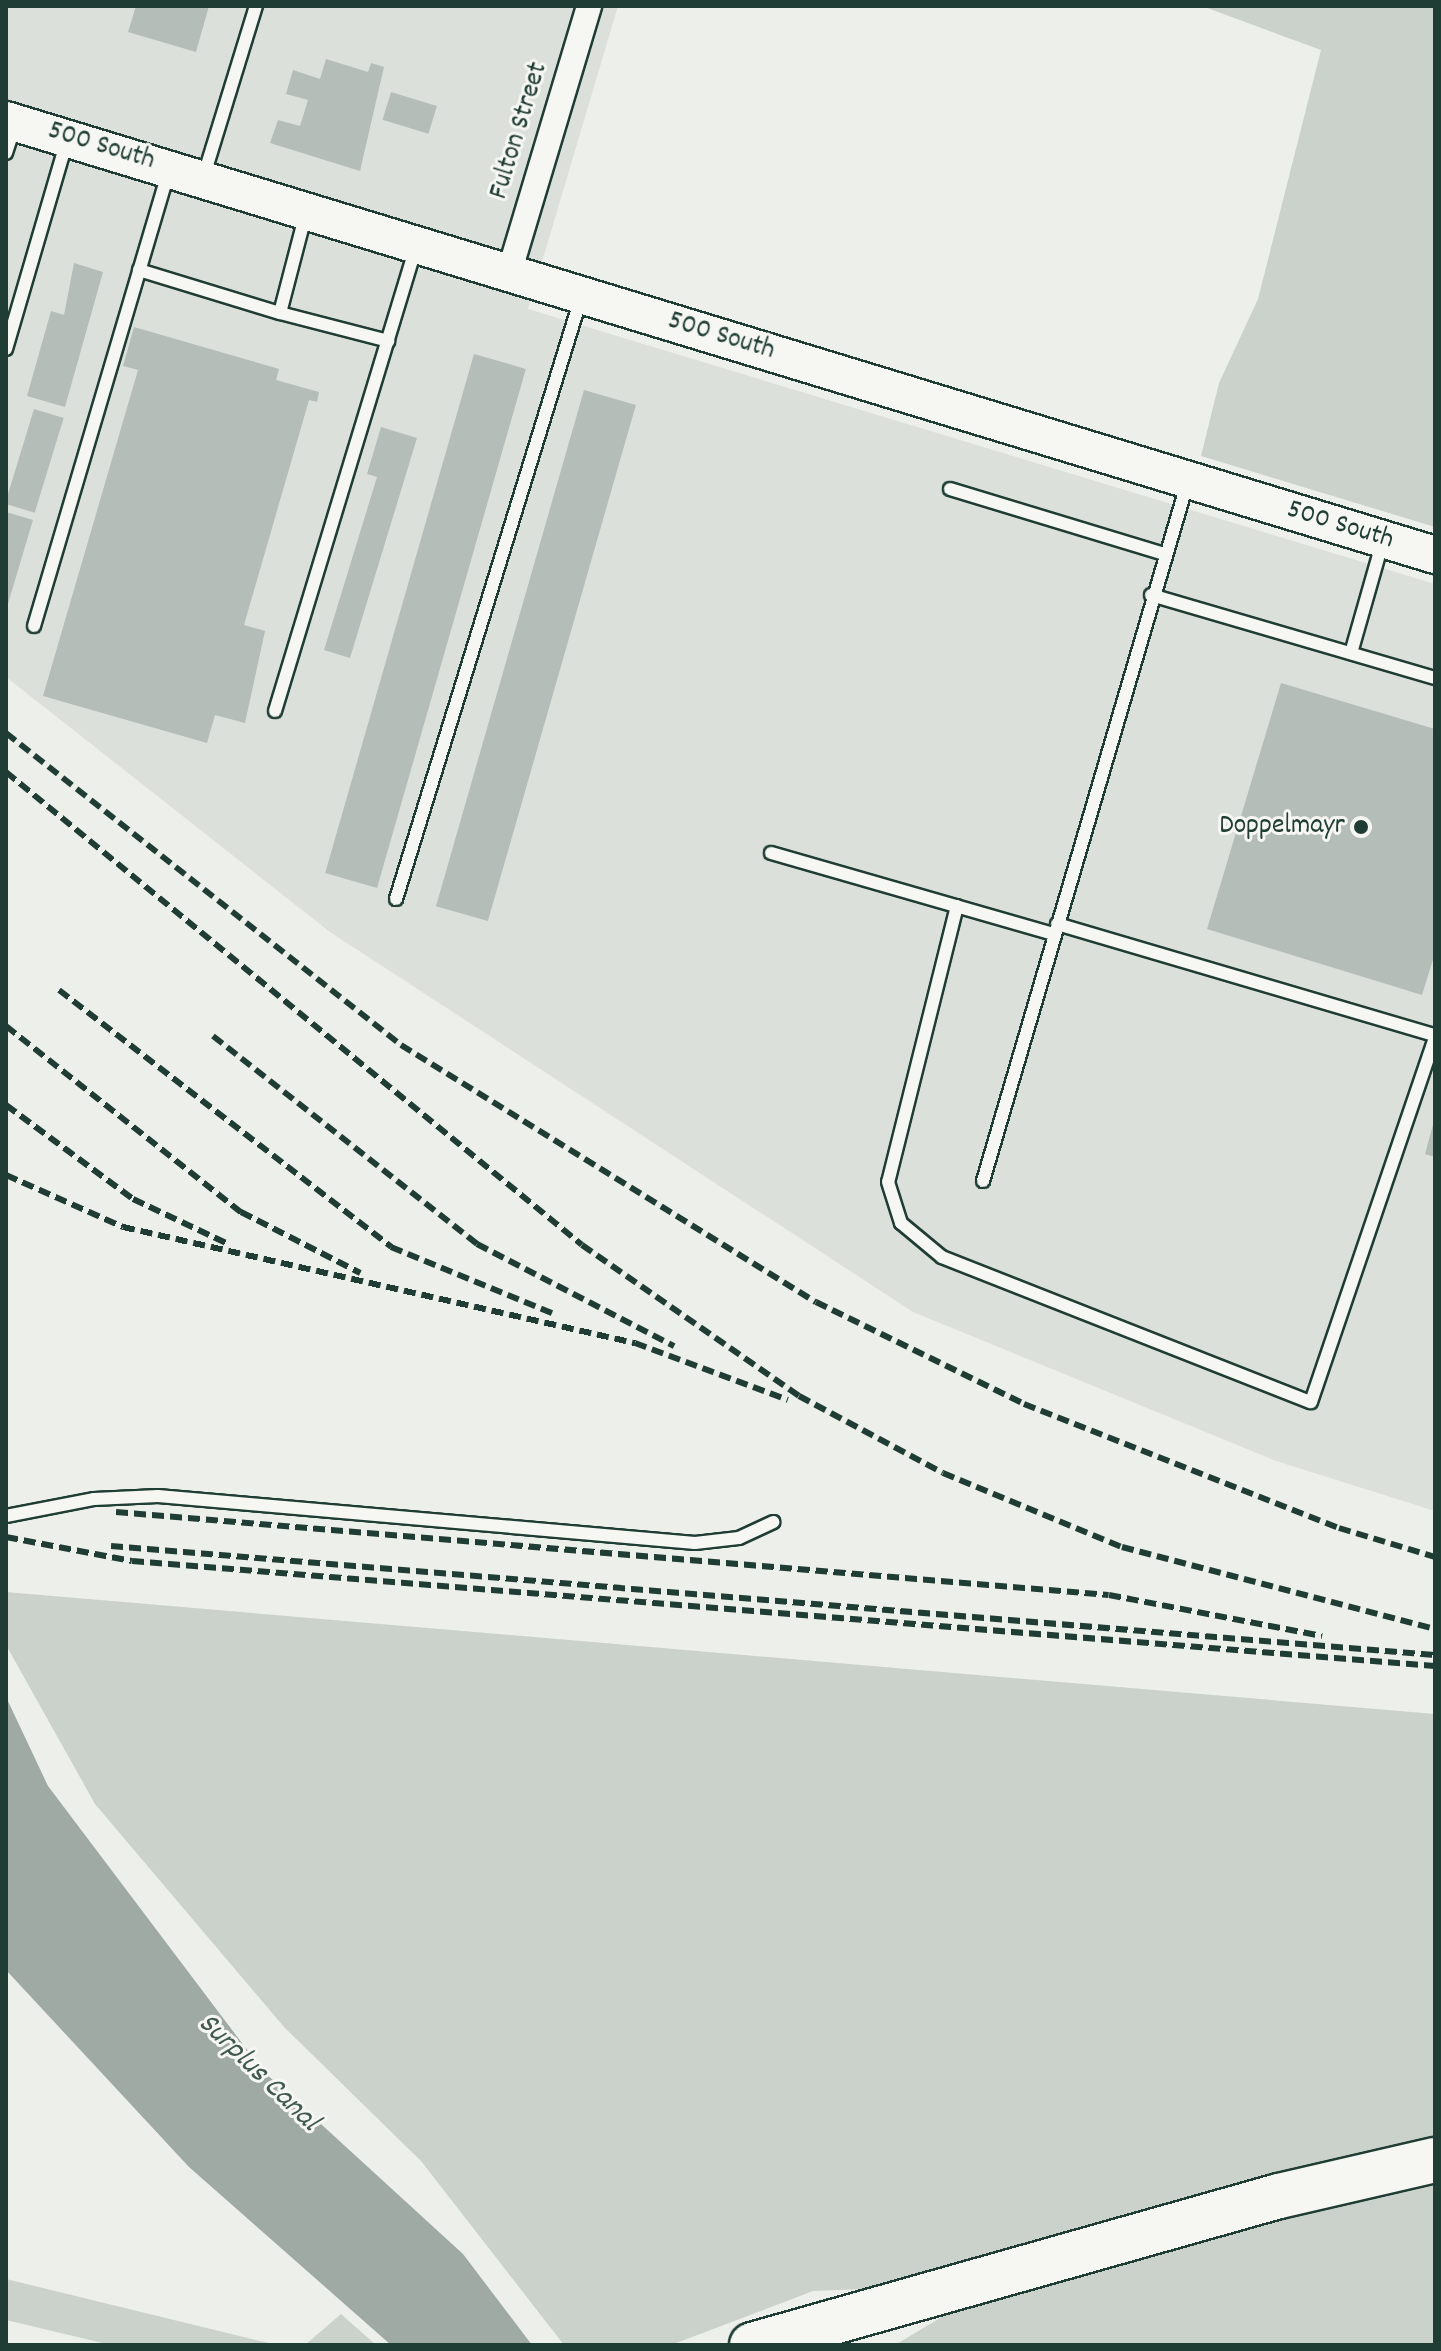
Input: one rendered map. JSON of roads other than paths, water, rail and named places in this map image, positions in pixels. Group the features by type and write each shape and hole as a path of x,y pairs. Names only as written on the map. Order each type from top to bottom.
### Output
{"highway":[{"path":"752,2345 1279,2196 1435,2160"}],"street":[{"name":"Fulton Street","path":"509,273 589,6"},
{"name":"500 South","path":"9,132 68,137 1435,555"}],"lane":[{"path":"34,626 139,270 186,173 256,6"},
{"path":"6,349 68,137"},
{"path":"280,313 307,210"},
{"path":"275,711 417,245"},
{"path":"139,270 280,313 388,341"},
{"path":"396,899 582,295"},
{"path":"983,1181 1151,595 1189,480"},
{"path":"950,489 1164,554"},
{"path":"1351,653 1383,539"},
{"path":"1151,595 1435,678"},
{"path":"771,853 1435,1036 1311,1402 942,1257 901,1223 888,1182 957,906"},
{"path":"6,1516 94,1499 158,1496 695,1543 739,1538 774,1522"}],"water":[{"name":"Surplus Canal","path":"6,1697 48,1786 263,2071 463,2254 532,2345 391,2345 189,2167 6,1970"}],"railway":[{"path":"6,733 401,1045 816,1302 1024,1404 1339,1528 1435,1557"},
{"path":"6,772 582,1245 799,1396 943,1473 1122,1547 1435,1629"},
{"path":"59,990 391,1247 557,1315"},
{"path":"6,1026 241,1212 360,1273"},
{"path":"213,1036 477,1244 674,1346"},
{"path":"6,1105 133,1199 226,1243"},
{"path":"6,1175 123,1227 635,1343 788,1400"},
{"path":"116,1512 1109,1595 1322,1636"},
{"path":"6,1537 132,1561 1435,1666"},
{"path":"111,1546 1435,1655"}],"place":[{"name":"Doppelmayr","path":"1361,827"}]}
